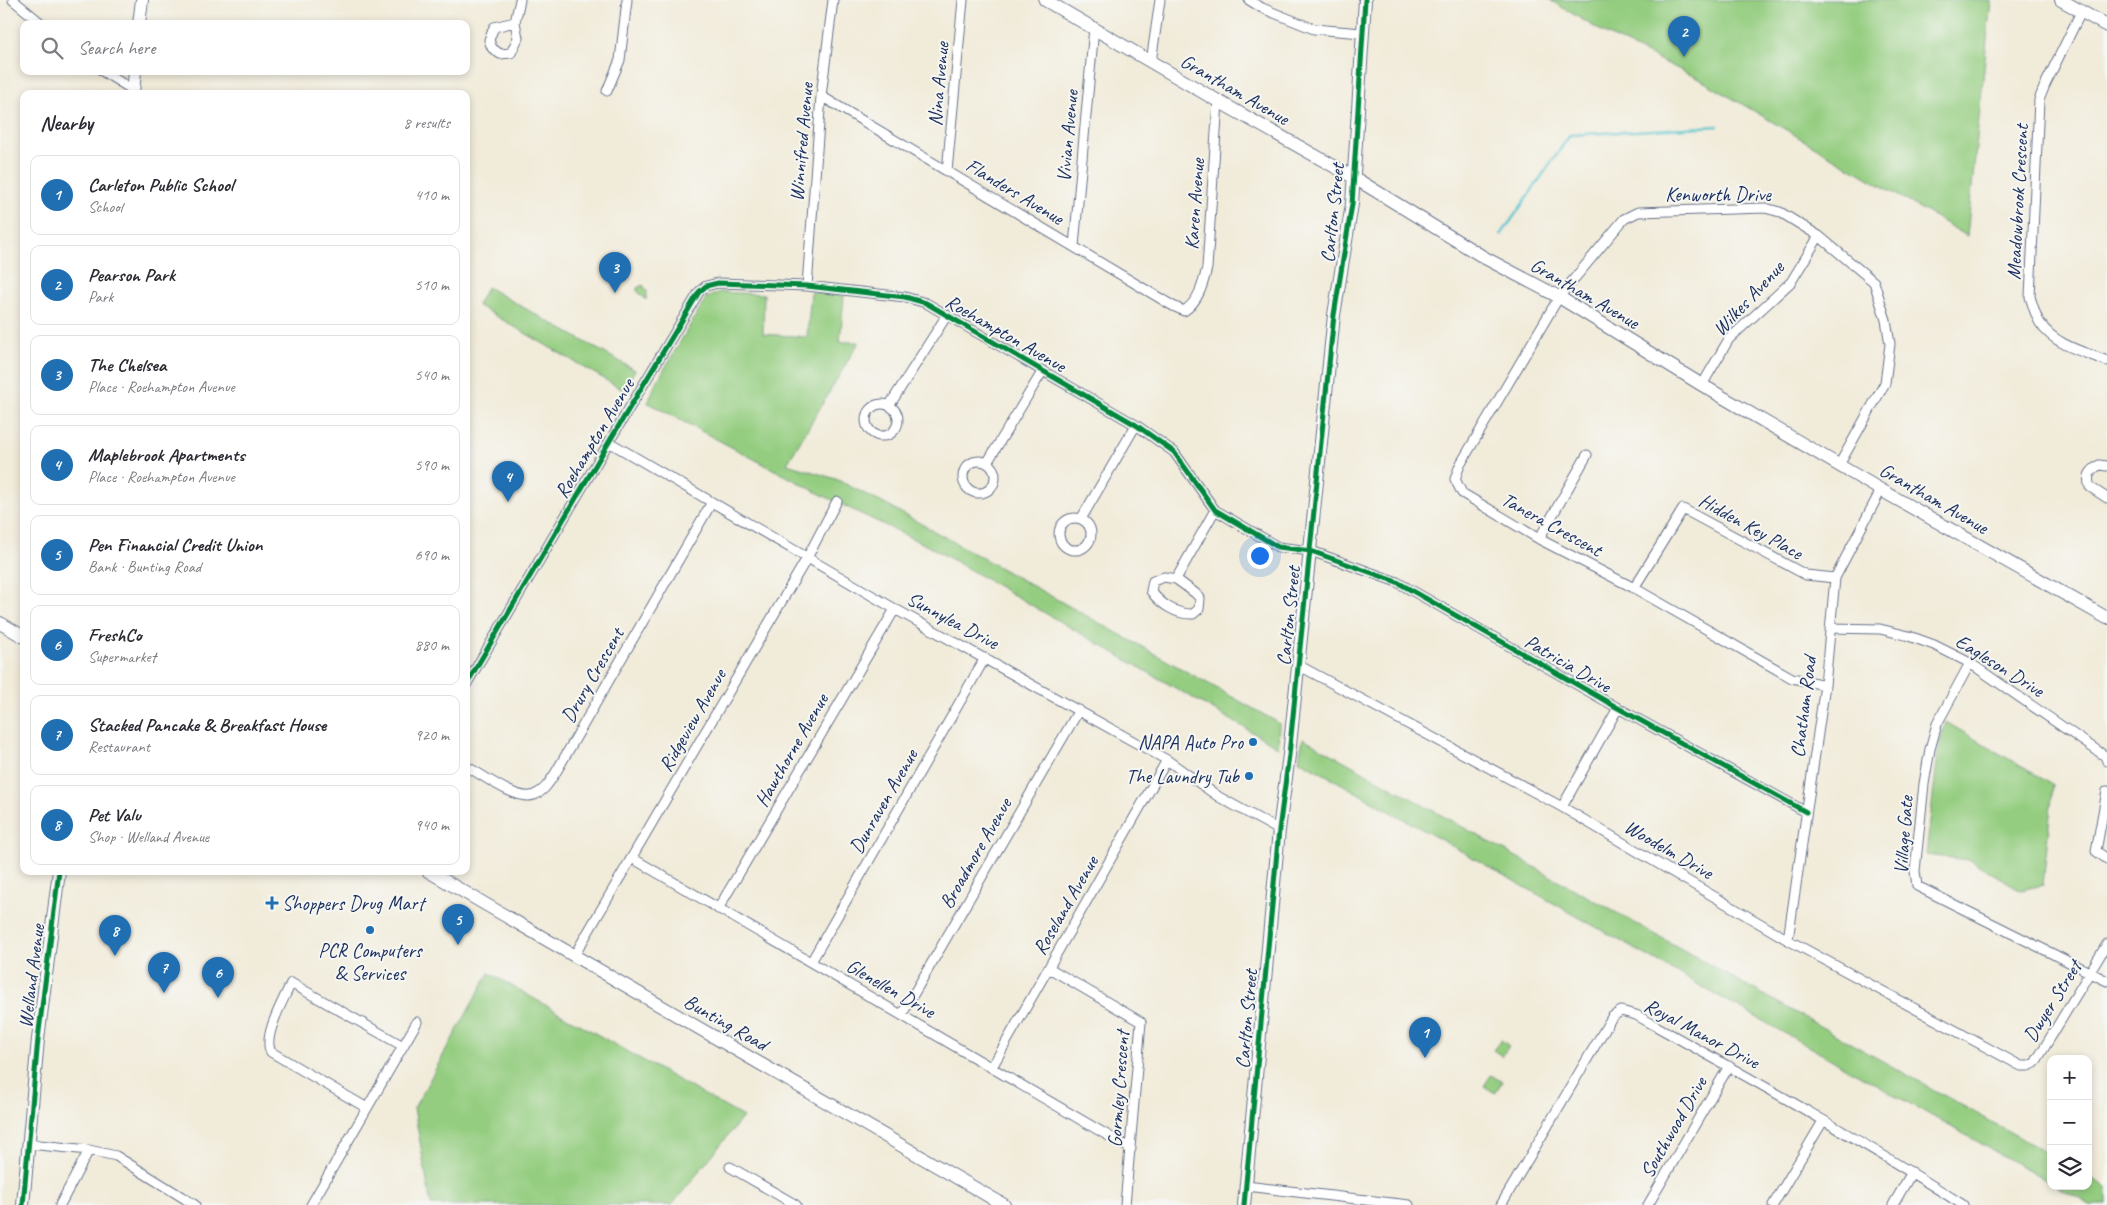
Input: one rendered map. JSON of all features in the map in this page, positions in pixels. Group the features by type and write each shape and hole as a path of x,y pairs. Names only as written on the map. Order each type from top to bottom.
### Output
{"main road":[{"path":"140,20 142,0"},
{"name":"Carlton Street","path":"1244,1205 1279,830 1334,315 1352,204 1365,0"},
{"path":"2060,0 2107,26"},
{"name":"Grantham Avenue","path":"1052,2 1218,101 1353,177 1485,258 1559,297 1702,385 1881,490 2107,618"},
{"path":"133,90 135,75"},
{"path":"0,623 20,635"},
{"name":"Welland Avenue","path":"23,1205 38,1039 58,875"},
{"name":"Bunting Road","path":"435,875 1004,1205"}],"street":[{"path":"12,0 37,20"},
{"path":"606,91 620,60 627,0"},
{"name":"Winnifred Avenue","path":"807,286 821,96 833,0"},
{"name":"Nina Avenue","path":"947,171 963,0"},
{"path":"1151,62 1160,0"},
{"path":"1249,0 1263,4 1314,29 1362,33"},
{"path":"515,22 519,1"},
{"name":"Meadowbrook Crescent","path":"2081,12 2045,85 2040,100 2030,297 2040,322 2050,334 2062,343 2107,361"},
{"name":"Vivian Avenue","path":"1074,246 1094,28"},
{"path":"108,75 130,90"},
{"name":"Flanders Avenue","path":"821,96 1173,306 1184,310 1192,305"},
{"name":"Karen Avenue","path":"1192,305 1202,287 1207,268 1218,101"},
{"name":"Kenworth Drive","path":"1559,297 1624,219 1638,212 1765,208 1780,212 1819,236 1874,282 1886,320 1890,344 1884,383 1839,465"},
{"name":"Wilkes Avenue","path":"1702,385 1729,340 1791,282 1819,236"},
{"name":"Roehampton Avenue","path":"470,678 699,292 706,286 718,283 807,286 904,296 926,303 1136,425 1174,452 1215,510 1278,547 1310,551"},
{"name":"Tanera Crescent","path":"1559,297 1460,465 1455,479 1462,493 1539,538 1634,588 1792,678 1825,684"},
{"path":"889,406 947,315"},
{"path":"987,463 1042,372"},
{"path":"1081,519 1136,425"},
{"name":"Sunnylea Drive","path":"609,442 895,609 1167,760 1219,797 1279,830"},
{"path":"1539,538 1587,454"},
{"path":"2107,466 2100,465 2090,471 2088,480 2090,487 2107,498"},
{"name":"Chatham Road","path":"1788,940 1825,684 1835,578 1881,490"},
{"name":"Ridgeview Avenue","path":"574,956 807,558 837,501"},
{"name":"Drury Crescent","path":"470,768 514,793 530,796 543,790 556,772 712,502"},
{"name":"Hidden Key Place","path":"1634,588 1683,509 1806,576 1835,578"},
{"path":"1176,579 1215,510"},
{"name":"Patricia Drive","path":"1310,551 1397,582 1618,708 1806,812"},
{"path":"1164,577 1176,579 1200,598 1198,609 1193,614 1184,614 1158,601 1151,591 1153,581 1164,577"},
{"name":"Hawthorne Avenue","path":"718,909 895,609"},
{"name":"Eagleson Drive","path":"1830,628 1880,629 1909,636 1970,663 2105,756 2107,761"},
{"name":"Dunraven Avenue","path":"811,962 986,658"},
{"name":"Village Gate","path":"1970,663 1937,724 1930,749 1924,784 1915,871 1917,886 2091,972"},
{"name":"Woodelm Drive","path":"1298,665 1562,807 1788,940 2021,1066"},
{"path":"1562,807 1618,708"},
{"name":"Broadmore Avenue","path":"902,1014 1079,710"},
{"name":"Roseland Avenue","path":"992,1067 1167,760"},
{"path":"2107,792 2096,851 2107,859"},
{"name":"Glenellen Drive","path":"632,858 1131,1149"},
{"name":"Dwyer Street","path":"2021,1066 2028,1066 2034,1063 2107,944"},
{"name":"Gormley Crescent","path":"1049,968 1141,1022 1126,1205"},
{"path":"2091,972 2107,981"},
{"path":"367,1108 271,1052 268,1048 272,1025 292,983 403,1046"},
{"name":"Royal Manor Drive","path":"1501,1205 1612,1017 1620,1011 1636,1015 1728,1066 1912,1172 1963,1205"},
{"path":"311,1205 417,1022"},
{"name":"Southwood Drive","path":"1648,1205 1728,1066"},
{"path":"1773,1205 1823,1120"},
{"path":"29,1144 89,1150 116,1156 195,1205"},
{"path":"60,1205 89,1150"},
{"path":"730,1167 796,1205"},
{"path":"1893,1205 1912,1172"},
{"path":"1246,1186 1373,1203 1409,1205"}],"green space":[{"path":"1550,0 1991,0 1967,236 1701,80 1606,34"},
{"path":"643,285 647,291 646,300 637,291 637,288"},
{"path":"487,287 635,370 623,390 477,305"},
{"path":"720,292 764,294 763,334 807,337 811,292 844,296 840,342 859,342 787,464 836,479 898,511 1279,723 1278,747 932,548 822,495 648,403 655,385 706,298"},
{"path":"1946,722 2053,785 2043,885 2021,890 1970,860 1926,855 1939,745"},
{"path":"1303,738 2047,1153 2047,1181 1299,760"},
{"path":"489,973 743,1117 672,1205 431,1205 414,1108"},
{"path":"1501,1040 1509,1046 1502,1056 1493,1050"},
{"path":"1491,1075 1502,1082 1495,1093 1484,1086"},
{"path":"2092,1178 2107,1187 2107,1205 2090,1205 2064,1190 2092,1190"}],"waterway":[{"path":"1501,235 1570,135 1718,126"}],"cycle path":[{"path":"1244,1205 1279,830 1289,755 1334,315 1352,204 1365,0"},
{"path":"470,678 699,292 706,286 718,283 807,286 905,297 926,303 1136,425 1174,452 1215,510 1278,547 1311,551 1397,582 1618,708 1806,812"},
{"path":"23,1205 38,1039 58,875"}],"place":[{"name":"Pearson Park","path":"1684,57"},
{"name":"The Chelsea","path":"615,293"},
{"name":"Maplebrook Apartments","path":"508,502"},
{"name":"NAPA Auto Pro","path":"1253,742"},
{"name":"The Laundry Tub","path":"1249,776"},
{"name":"Shoppers Drug Mart","path":"272,903"},
{"name":"PCR Computers & Services","path":"370,930"},
{"name":"Pen Financial Credit Union","path":"458,945"},
{"name":"Pet Valu","path":"115,956"},
{"name":"Stacked Pancake & Breakfast House","path":"164,993"},
{"name":"FreshCo","path":"218,998"},
{"name":"Carleton Public School","path":"1425,1058"}]}
